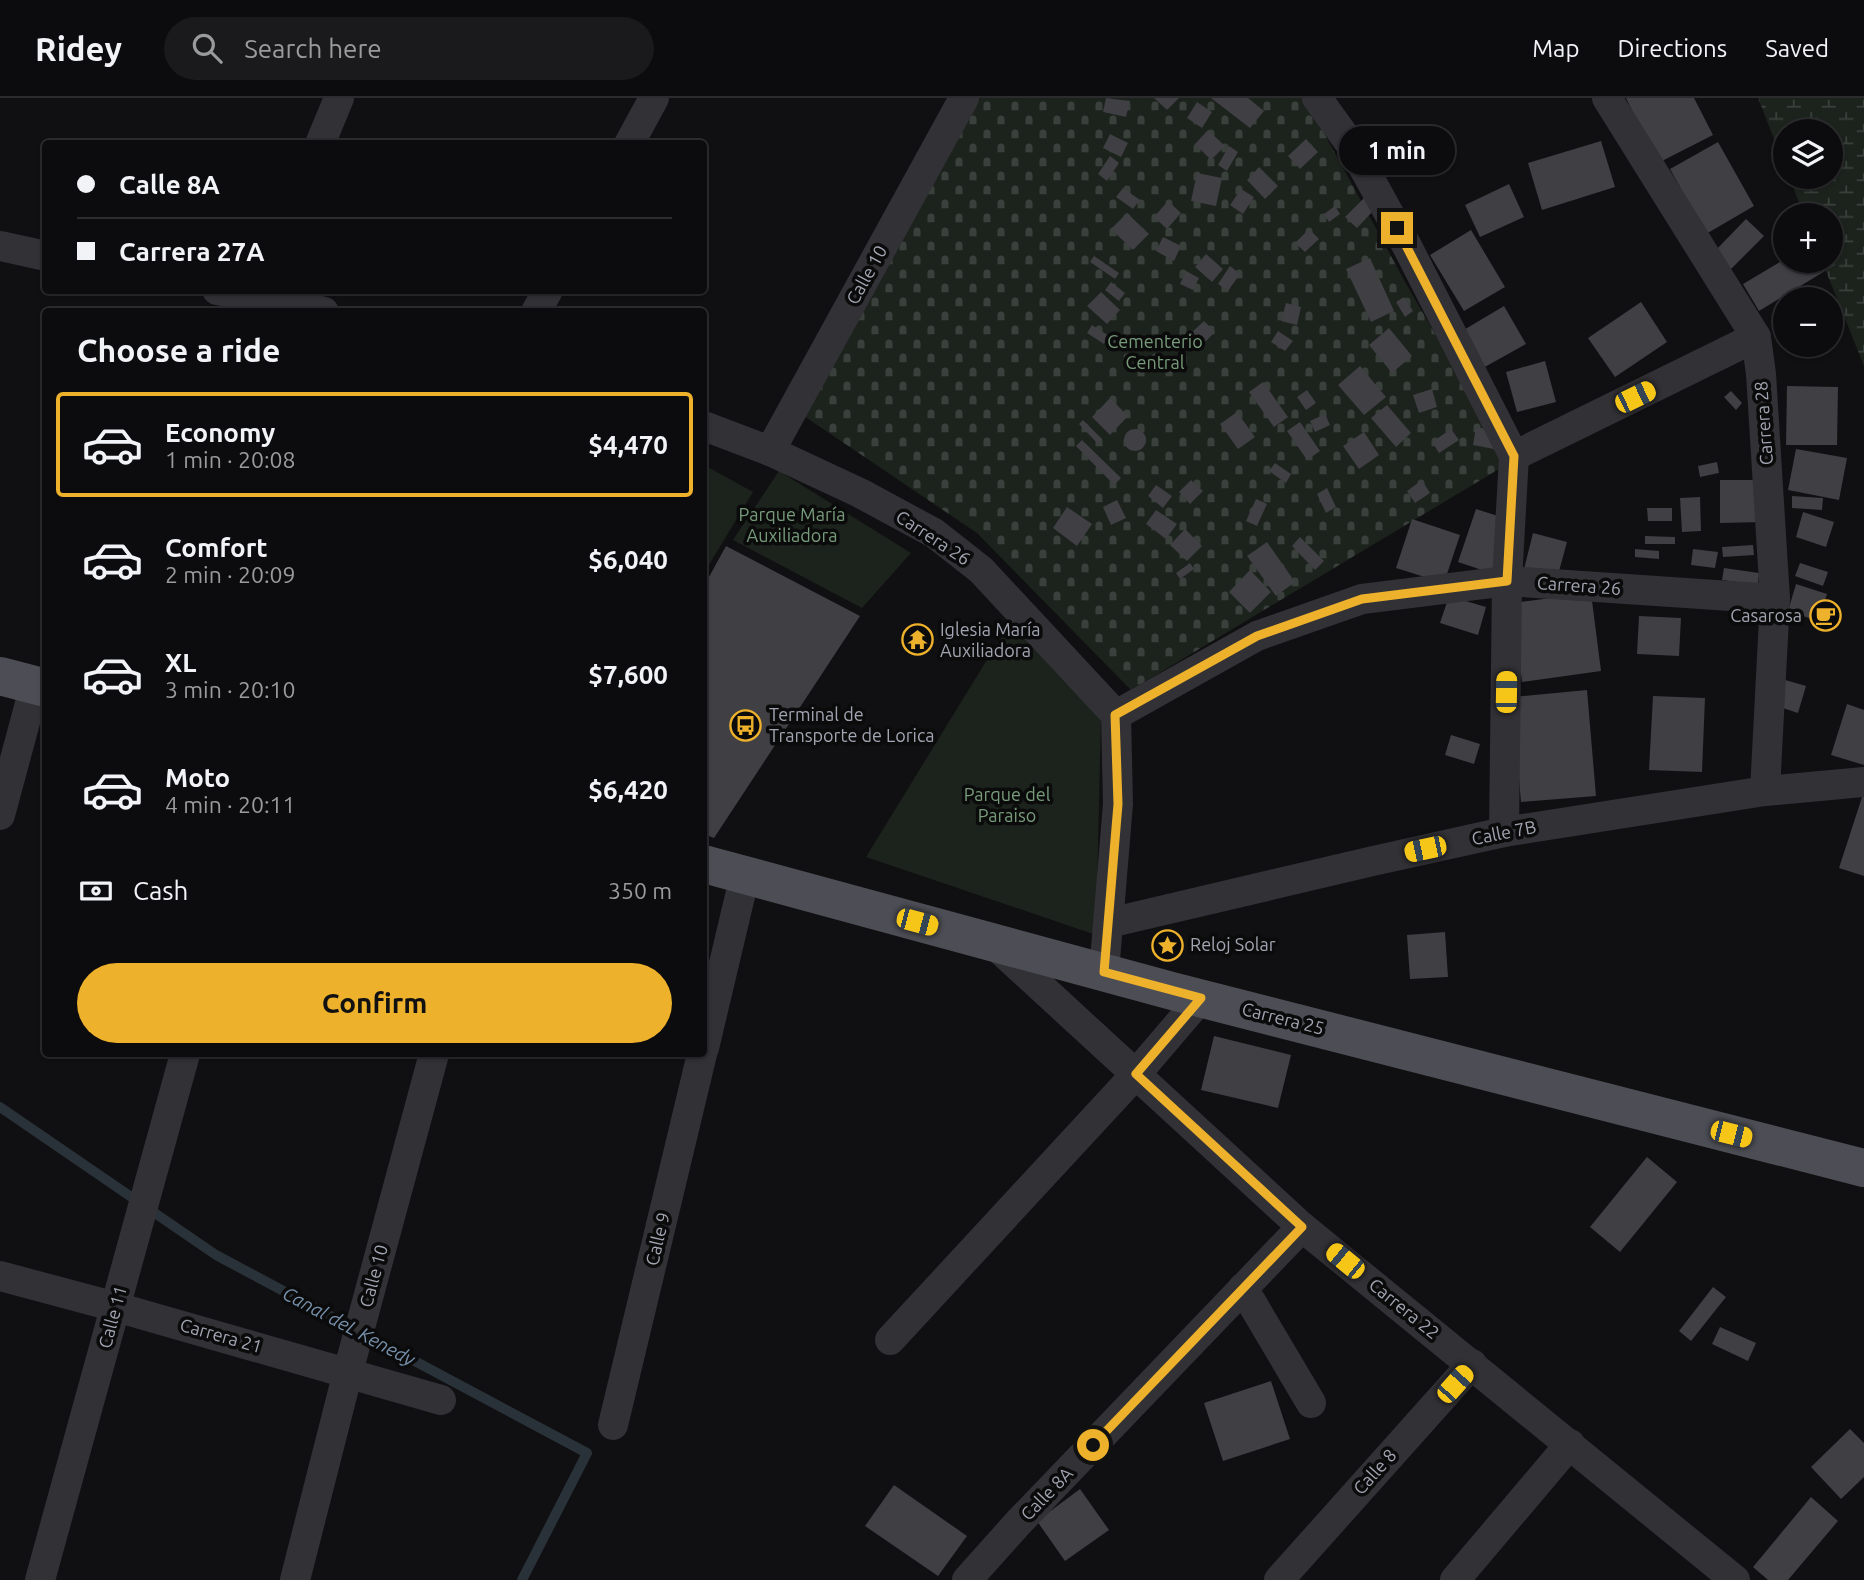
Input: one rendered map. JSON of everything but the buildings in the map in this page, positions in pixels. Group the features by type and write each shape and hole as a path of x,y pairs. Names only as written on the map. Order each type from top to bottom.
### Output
{"main road":[{"name":"Carrera 25","path":"707,865 1201,998 1864,1168"}],"street":[{"path":"322,140 340,98"},
{"path":"631,140 654,98"},
{"name":"Calle 10","path":"770,451 964,98"},
{"path":"1317,98 1352,145 1514,456 1507,581 1504,832"},
{"name":"Carrera 28","path":"1607,98 1756,337 1775,599 1765,792"},
{"path":"0,246 42,255"},
{"path":"254,294 306,308"},
{"path":"1514,456 1756,337"},
{"name":"Carrera 26","path":"707,427 770,451 860,493 934,533 981,570 1115,715 1257,636 1362,599 1507,581 1775,599"},
{"path":"0,814 27,683"},
{"path":"1104,972 1118,804 1115,715"},
{"name":"Calle 7B","path":"1109,923 1373,860 1504,832 1765,792 1864,782"},
{"name":"Calle 9","path":"707,1034 745,875"},
{"name":"Carrera 22","path":"991,942 1302,1227 1735,1580"},
{"path":"890,1340 1136,1074 1201,998"},
{"name":"Calle 11","path":"40,1580 184,1057"},
{"name":"Calle 10","path":"295,1580 350,1363 433,1057"},
{"name":"Calle 9","path":"613,1425 702,1057"},
{"name":"Calle 8A","path":"967,1580 1302,1227"},
{"name":"Carrera 21","path":"0,1276 116,1307 350,1363 441,1400"},
{"path":"1244,1289 1311,1403"},
{"name":"Calle 8","path":"1279,1580 1472,1364"},
{"path":"1455,1580 1570,1444"}],"green space":[{"name":"Cementerio Central","path":"978,98 1305,98 1404,280 1509,463 1131,690 977,533 795,410"},
{"path":"1758,98 1864,98 1864,366 1843,314 1843,287 1832,287 1827,273 1843,273 1843,203 1799,203 1794,189 1843,189 1843,119 1773,119 1773,136"},
{"path":"707,467 753,492 707,568"},
{"name":"Parque María Auxiliadora","path":"779,471 911,553 862,608 733,540"},
{"name":"Parque del Paraiso","path":"1012,619 1101,718 1096,935 866,857"}],"waterway":[{"name":"Canal deL Kenedy","path":"0,1107 216,1255 587,1453 522,1580"}],"place":[{"name":"Casarosa","path":"1825,616"},
{"name":"Iglesia María Auxiliadora","path":"917,640"},
{"name":"Terminal de Transporte de Lorica","path":"746,725"},
{"name":"Reloj Solar","path":"1167,945"}],"route":[{"path":"1093,1445 1302,1227 1136,1074 1201,998 1104,972 1118,804 1115,715 1257,636 1362,599 1507,581 1514,456 1397,228"}]}
